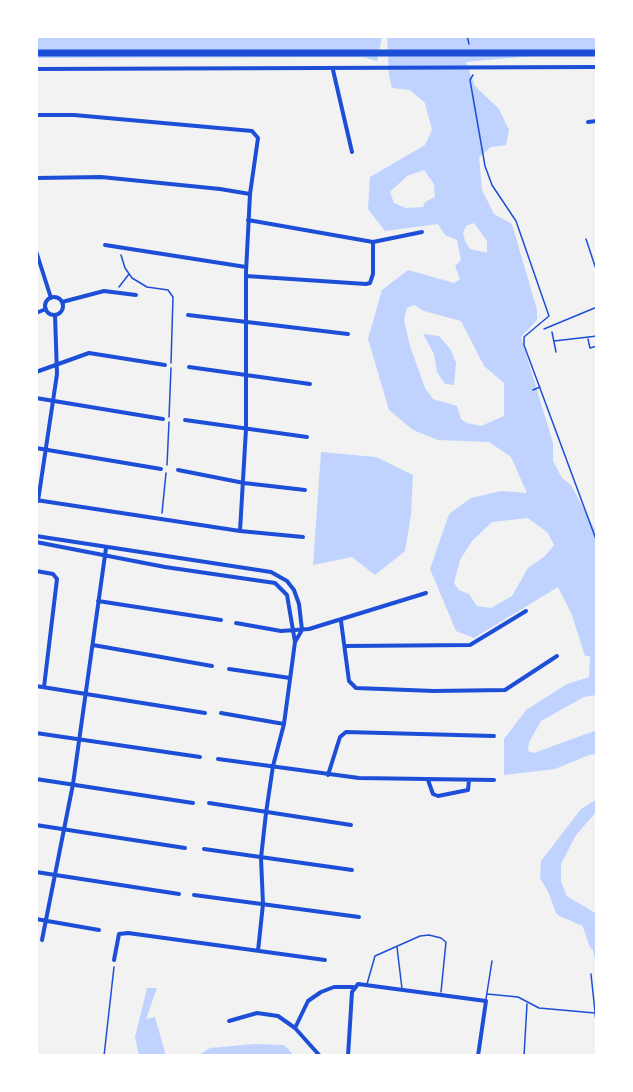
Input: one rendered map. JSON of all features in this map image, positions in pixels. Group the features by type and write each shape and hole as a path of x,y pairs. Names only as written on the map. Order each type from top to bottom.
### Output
{"highway":[{"path":"36,53 597,52"}],"street":[{"path":"36,69 333,70 597,67"},
{"path":"333,70 352,152"},
{"path":"36,115 74,115 252,131 258,138 248,220 246,429 240,531"},
{"path":"588,122 597,121"},
{"path":"36,178 100,177 250,194"},
{"path":"248,220 374,242 422,232"},
{"path":"246,276 370,283 373,274 374,242"},
{"path":"105,245 246,267"},
{"path":"36,251 51,298"},
{"path":"63,303 93,293 114,292 136,295"},
{"path":"46,309 46,303 51,298 57,298 63,303"},
{"path":"54,315 61,312 63,303"},
{"path":"36,313 46,309"},
{"path":"46,309 54,315 57,364 47,449 37,501 240,531 303,537"},
{"path":"188,315 348,334"},
{"path":"36,372 89,353 165,365"},
{"path":"189,367 310,384"},
{"path":"36,398 163,419"},
{"path":"185,420 307,437"},
{"path":"36,448 161,469"},
{"path":"178,470 244,483 305,490"},
{"path":"36,537 267,571 287,581 294,590 302,630 296,642 284,724 273,766 266,813 261,858 263,904 258,951"},
{"path":"36,542 265,580 280,585 287,595 292,631 296,642"},
{"path":"42,940 54,875 66,830 106,548"},
{"path":"207,572 208,563"},
{"path":"36,571 53,574 57,579 44,687"},
{"path":"265,580 267,571"},
{"path":"236,623 292,631 302,630 341,621 426,593"},
{"path":"98,601 221,620"},
{"path":"345,646 470,645 526,611"},
{"path":"341,621 349,681 352,686 376,690 505,690 557,656"},
{"path":"93,645 212,666"},
{"path":"229,669 290,678"},
{"path":"36,686 205,713"},
{"path":"222,713 284,724"},
{"path":"328,775 340,737 346,732 494,736"},
{"path":"36,733 200,757"},
{"path":"218,759 328,775 428,780 494,780"},
{"path":"36,779 193,802"},
{"path":"428,780 433,794 438,796 468,790 469,780"},
{"path":"209,802 351,825"},
{"path":"36,825 185,848"},
{"path":"204,849 352,870"},
{"path":"36,872 179,894"},
{"path":"194,894 359,917"},
{"path":"36,920 99,930"},
{"path":"114,960 117,938 123,933 325,960"},
{"path":"295,1028 308,1001 334,987 354,987 367,984 441,993 486,1001 478,1056"},
{"path":"348,1056 354,987"},
{"path":"229,1021 257,1013 278,1016 295,1028 320,1056"}],"lane":[{"path":"586,238 597,272"},
{"path":"544,329 597,307"},
{"path":"367,984 375,956 424,935 444,940 441,993"},
{"path":"397,946 402,989"},
{"path":"486,1001 492,961"},
{"path":"591,974 597,1030"},
{"path":"487,994 518,997 539,1008 595,1013"},
{"path":"524,1056 527,1003"}],"path":[{"path":"470,80 488,176 516,221 549,316 524,337 597,542"},
{"path":"119,247 129,274 147,287 168,290 173,297 170,418 162,520"},
{"path":"114,292 129,274"},
{"path":"551,326 556,352"},
{"path":"554,341 597,336"},
{"path":"588,338 590,348 597,346"},
{"path":"533,390 540,387"},
{"path":"104,1056 114,960"}],"water":[{"path":"36,36 382,37 377,61 362,57 36,58"},
{"path":"387,36 597,36 597,50 466,62 475,86 499,109 509,130 506,145 491,147 479,157 482,190 494,214 512,224 537,310 537,320 521,337 553,443 553,461 562,478 571,485 597,533 597,695 584,697 541,721 529,742 528,751 534,753 597,730 597,754 555,769 504,775 504,739 526,710 567,684 589,677 590,656 585,656 572,615 558,587 474,638 456,631 430,569 449,514 471,498 501,491 527,493 511,457 489,442 438,440 413,430 389,410 368,339 382,290 408,270 454,283 460,279 455,266 461,260 457,240 445,235 438,224 385,231 368,209 370,177 425,145 432,130 425,103 410,90 392,88 389,76","holes":["424,170 434,184 435,197 425,202 423,207 406,208 394,203 390,192 407,176","474,223 487,241 487,253 470,249 463,233 466,226","414,305 424,311 461,321 484,366 504,383 504,416 481,426 467,423 461,419 457,406 433,399 425,388 410,346 404,320 407,308","528,518 548,533 554,545 545,556 528,568 512,596 491,608 477,606 469,594 459,590 454,583 460,560 472,541 492,522"]},
{"path":"423,334 439,336 451,350 456,363 454,385 445,384 437,372 434,354"},
{"path":"321,452 376,457 413,475 411,515 405,551 375,575 352,557 313,565"},
{"path":"597,799 597,811 576,835 561,864 561,882 565,895 597,914 597,969 587,924 553,900 540,878 541,861 581,809"},
{"path":"147,988 157,988 146,1019 155,1017 166,1056 139,1056 135,1037"},
{"path":"254,1044 284,1045 292,1053 291,1056 197,1056 210,1048"}],"waterway":[{"path":"554,885 563,909 589,920 597,943"}]}
